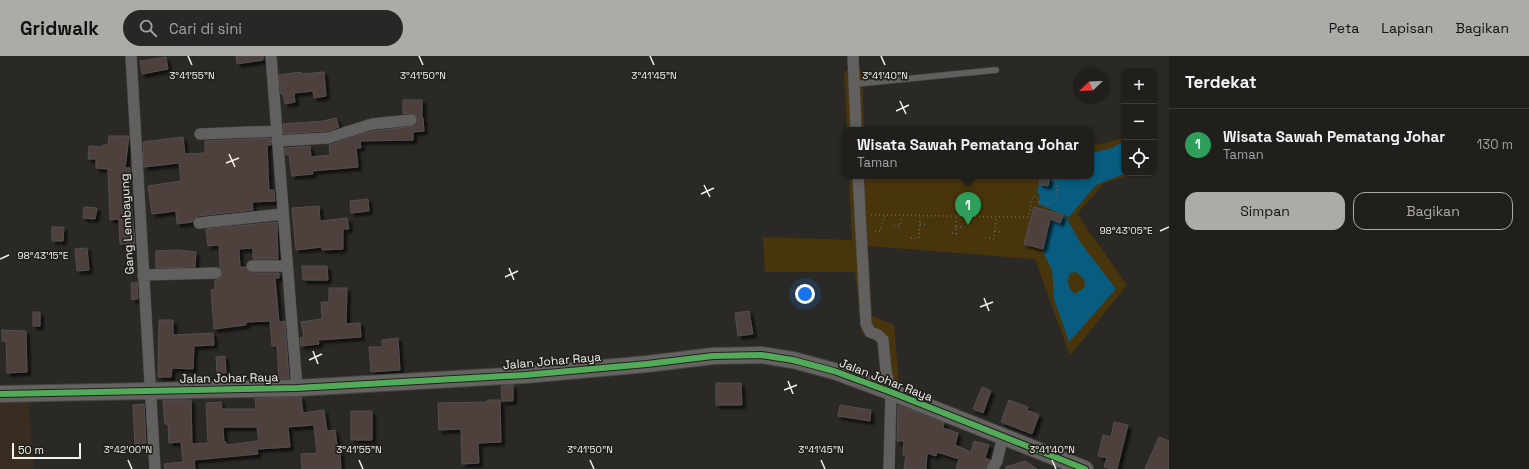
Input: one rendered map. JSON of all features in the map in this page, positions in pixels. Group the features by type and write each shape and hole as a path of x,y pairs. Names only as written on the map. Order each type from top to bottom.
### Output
{"street":[{"name":"Gang Lembayung","path":"131,56 149,391 155,469"},
{"path":"271,56 297,388"},
{"path":"853,56 856,127"},
{"path":"200,134 328,138 372,124 411,120"},
{"path":"858,179 866,324 870,331 878,335 883,340 886,371 891,392 889,469"},
{"path":"199,223 283,214"},
{"path":"252,266 287,266"},
{"path":"143,275 216,273"},
{"name":"Jalan Johar Raya","path":"0,394 297,388 525,375 739,354 761,355 793,360 834,371 1085,469"},
{"path":"992,469 1003,436"}],"lane":[{"path":"855,84 996,70"}],"path":[{"path":"1028,217 1033,196 1038,197 1039,202 1042,204 1053,202 1057,197 1058,192 1054,180 1050,180"},
{"path":"859,215 1031,216"},
{"path":"875,231 880,231 885,215"},
{"path":"894,226 900,226 902,215"},
{"path":"911,238 919,238 920,216"},
{"path":"952,234 956,234 956,216"},
{"path":"985,238 994,239 996,216"},
{"path":"920,224 928,225"},
{"path":"956,227 964,226"},
{"path":"995,231 1001,232"}],"shaded area":[{"path":"862,69 864,127 847,127 844,71"},
{"path":"1121,138 1121,176 1128,176 1104,183 1077,214 1127,285 1070,356 1035,259 868,246 872,316 894,325 899,386 884,384 877,342 862,333 855,272 765,272 763,237 852,240 849,179 1094,179 1094,145"},
{"path":"28,393 34,469 0,469 0,394"}],"water":[{"path":"1121,143 1121,175 1096,185 1069,217 1038,204 1040,197 1037,192 1040,179 1094,179 1094,152 1112,148"},
{"path":"1053,213 1066,217 1080,242 1116,289 1069,342 1054,299 1052,270 1043,252","holes":["1076,272 1084,279 1085,287 1075,294 1068,285 1070,273"]}],"building":[{"path":"236,56 263,56 263,60 237,64"},
{"path":"166,57 168,69 142,74 140,61"},
{"path":"301,72 301,74 324,72 326,96 314,98 313,91 294,93 295,102 285,104 283,94 281,94 279,75"},
{"path":"403,100 422,100 424,131 413,132 413,140 360,141 361,148 356,148 358,167 312,171 313,174 292,176 289,155 286,155 285,148 310,146 311,157 330,155 329,145 373,131 415,126 418,122 416,116 411,113 403,114"},
{"path":"336,118 339,127 327,131 284,134 283,124 323,121"},
{"path":"109,136 129,136 125,168 130,168 130,177 125,177 123,197 131,197 135,245 120,244 119,219 110,220 108,169 96,168 96,159 88,159 89,146 103,147 103,145 108,145"},
{"path":"183,137 185,154 205,153 205,141 270,138 271,145 267,145 269,190 274,190 275,201 252,202 253,210 198,216 192,222 177,224 176,211 152,214 148,186 181,181 179,163 144,167 143,142"},
{"path":"1040,179 1049,179 1048,186 1039,184"},
{"path":"368,199 369,211 351,213 350,201"},
{"path":"319,206 320,221 347,218 349,229 343,229 343,249 322,250 322,247 296,250 292,208"},
{"path":"84,207 97,208 95,219 83,218"},
{"path":"1034,207 1063,215 1060,223 1050,219 1043,249 1024,244"},
{"path":"277,222 278,259 253,259 253,248 239,249 240,267 245,267 252,273 279,273 279,278 275,278 279,322 285,321 289,379 279,379 277,346 272,346 270,321 246,322 246,325 214,329 211,290 215,289 215,280 220,279 223,272 220,268 219,245 208,246 206,229"},
{"path":"52,227 64,227 63,241 52,241"},
{"path":"87,248 89,270 77,271 75,249"},
{"path":"176,250 196,252 195,267 156,268 156,251"},
{"path":"302,266 327,266 328,280 303,280"},
{"path":"137,282 138,299 132,300 131,283"},
{"path":"329,288 347,288 346,324 360,323 361,337 318,340 319,344 301,346 300,338 304,337 301,322 322,319 321,302 329,302"},
{"path":"749,311 753,334 738,336 735,313"},
{"path":"33,312 40,312 40,326 33,326"},
{"path":"159,320 173,320 173,335 213,333 214,345 194,346 193,369 172,368 171,377 158,377"},
{"path":"2,330 26,331 27,372 7,373 6,341 2,341"},
{"path":"398,338 400,370 371,372 369,347 382,347 382,340"},
{"path":"225,356 226,373 217,373 216,357"},
{"path":"716,383 741,383 742,405 716,405"},
{"path":"513,385 513,401 502,401 501,386"},
{"path":"982,387 991,391 983,413 973,409"},
{"path":"301,397 303,413 324,410 327,431 335,430 338,451 340,451 341,469 302,469 301,454 317,453 314,425 288,427 290,447 257,449 258,454 194,460 195,469 165,469 164,464 183,462 181,442 169,443 168,424 165,424 163,400 191,400 192,444 208,443 206,403 221,402 222,409 256,409 255,398","holes":["223,427 257,427 259,441 226,445 226,442 224,442"]},
{"path":"487,400 500,400 501,442 478,443 479,463 462,464 461,429 439,430 438,403 488,402"},
{"path":"1009,400 1028,407 1027,410 1039,415 1032,434 1001,422"},
{"path":"144,404 146,443 135,444 133,405"},
{"path":"840,405 871,410 870,421 838,416"},
{"path":"898,405 944,423 943,428 958,433 955,445 971,452 974,441 989,445 985,458 990,460 985,469 956,469 959,459 937,452 936,456 927,453 926,469 904,469 906,455 903,455 904,441 897,441"},
{"path":"351,411 372,411 372,440 351,440"},
{"path":"1114,422 1128,425 1117,469 1111,469 1104,467 1107,458 1098,456 1103,435 1111,437"},
{"path":"1159,437 1169,441 1169,469 1145,469"},
{"path":"1025,461 1037,469 1006,469 1006,467"}],"cycle path":[{"path":"0,394 297,388 525,375 647,364 713,356 761,355 793,360 834,371 1085,469"}],"place":[{"name":"Wisata Sawah Pematang Johar","path":"968,225"}]}
